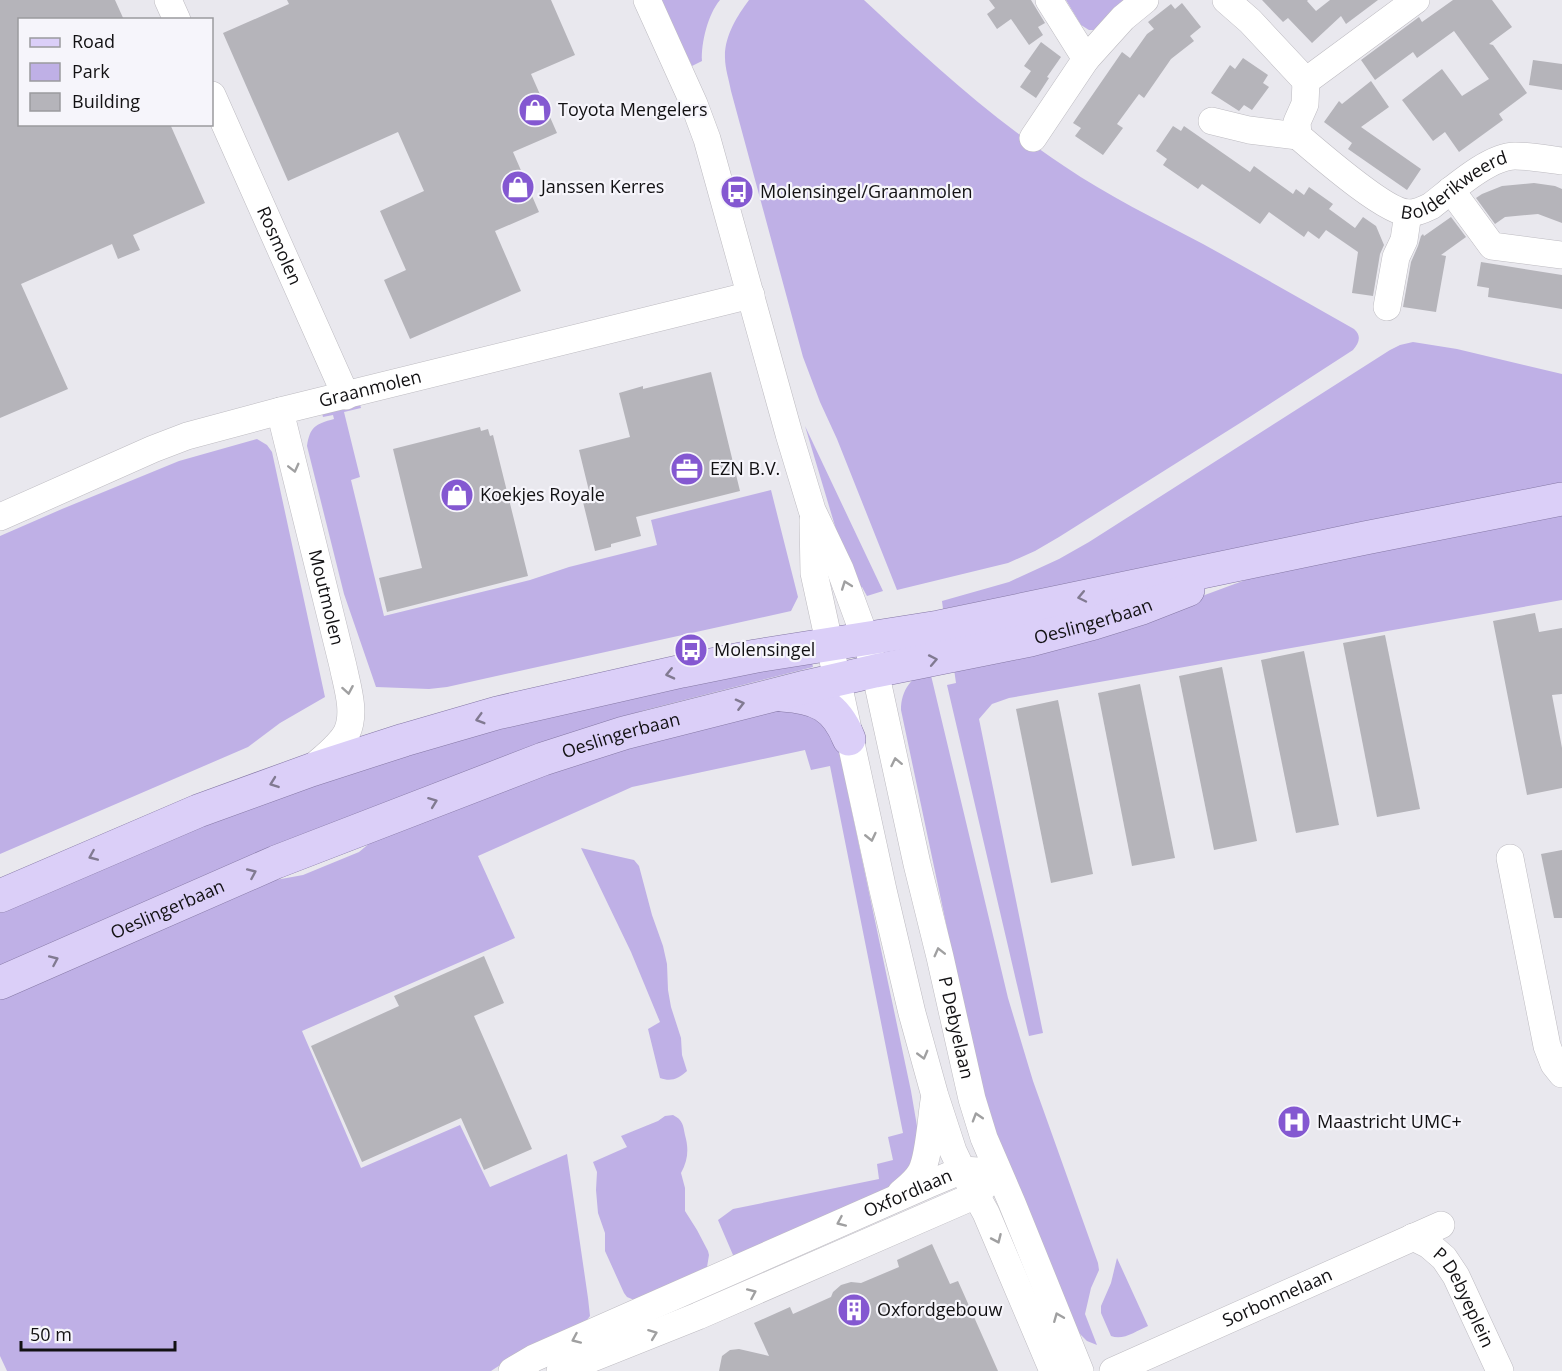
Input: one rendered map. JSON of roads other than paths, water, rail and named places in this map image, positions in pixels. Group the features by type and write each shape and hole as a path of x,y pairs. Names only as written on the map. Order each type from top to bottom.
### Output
{"main road":[{"name":"Oeslingerbaan","path":"0,896 198,811 310,770 497,714 682,671 775,653 939,627 1562,499"},
{"name":"Oeslingerbaan","path":"0,983 276,862 543,759 624,733 775,695 875,671 1030,640 1094,623 1142,608 1264,559"},
{"path":"775,695 800,696 816,701 837,717 849,739"}],"street":[{"path":"168,0 176,18"},
{"path":"647,0 702,122 812,510 840,569 875,671"},
{"path":"1049,0 1086,59"},
{"path":"1033,138 1086,59 1123,18 1145,0"},
{"path":"1212,121 1249,130 1298,136 1297,122 1305,104 1306,81 1250,21 1226,0"},
{"path":"1306,81 1416,0"},
{"name":"Rosmolen","path":"213,97 346,396"},
{"name":"Bolderikweerd","path":"1298,136 1373,196 1395,209 1408,213 1431,206 1482,167 1498,159 1513,156 1562,161"},
{"path":"1451,190 1492,246 1562,255"},
{"path":"1387,307 1396,257 1404,240 1408,213"},
{"name":"Graanmolen","path":"0,517 187,436 751,295"},
{"name":"Moutmolen","path":"280,411 343,666 350,704 347,731 336,746 310,770"},
{"path":"812,510 814,573 837,680"},
{"name":"P Debyelaan","path":"875,671 972,1099 984,1138 1080,1371"},
{"name":"P Debyelaan","path":"837,680 912,1013 935,1096 953,1151 1009,1265 1053,1371"},
{"path":"1510,858 1547,1046 1554,1064 1562,1074"},
{"path":"894,1198 908,1187 921,1171 925,1161 935,1096"},
{"name":"Oxfordlaan","path":"560,1371 621,1333 894,1198 962,1170 998,1172"},
{"name":"Oxfordlaan","path":"512,1371 534,1358 621,1333 699,1316 976,1195 998,1172"},
{"name":"Sorbonnelaan","path":"1113,1371 1441,1225"},
{"name":"P Debyeplein","path":"1413,1237 1444,1258 1456,1276 1500,1371"}],"place":[{"name":"Toyota Mengelers","path":"535,110"},
{"name":"Janssen Kerres","path":"518,187"},
{"name":"Molensingel/Graanmolen","path":"737,192"},
{"name":"EZN B.V.","path":"687,469"},
{"name":"Koekjes Royale","path":"457,495"},
{"name":"Molensingel","path":"691,650"},
{"name":"Maastricht UMC+","path":"1294,1122"},
{"name":"Oxfordgebouw","path":"854,1310"}]}
